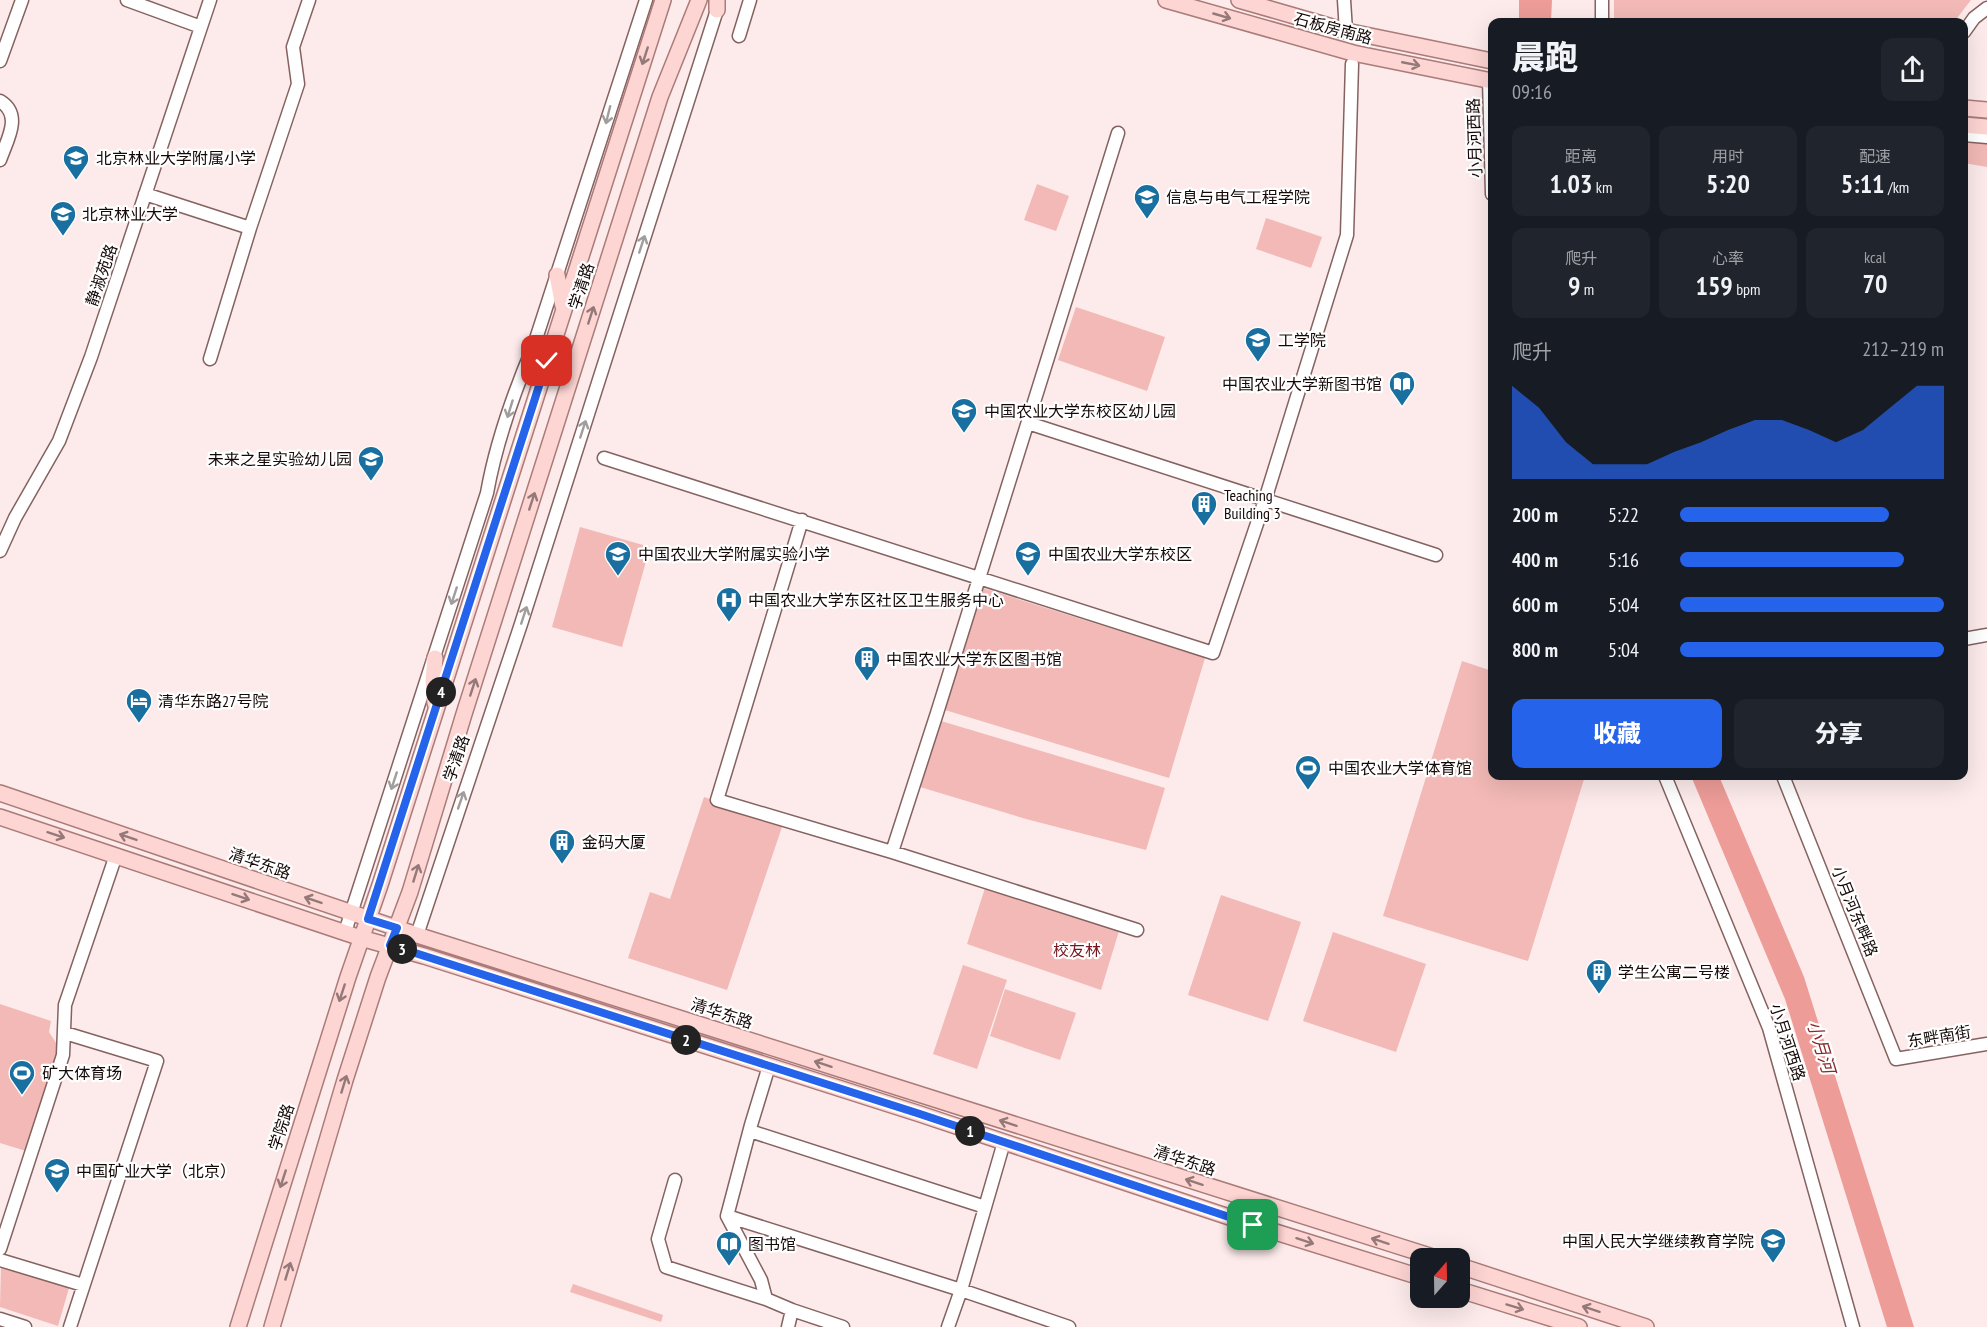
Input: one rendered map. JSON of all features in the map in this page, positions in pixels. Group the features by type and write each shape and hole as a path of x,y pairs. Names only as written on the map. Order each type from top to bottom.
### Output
{"main road":[{"name":"学清路","path":"361,938 663,0"},
{"name":"学清路","path":"390,945 410,892 464,714 660,97 699,0"},
{"name":"石板房南路","path":"1166,0 1353,53 1488,79"},
{"name":"石板房南路","path":"1239,0 1346,30 1488,61"},
{"path":"1968,108 1987,110"},
{"path":"1968,125 1987,127"},
{"path":"557,275 563,309"},
{"path":"435,658 433,681 436,709"},
{"name":"清华东路","path":"0,793 351,914 1410,1250"},
{"path":"0,817 361,938 390,945 770,1066 1253,1225 1410,1274"},
{"name":"学院路","path":"238,1327 361,938"},
{"path":"272,1326 345,1080 390,945"},
{"path":"250,1252 269,1225"},
{"path":"1470,1269 1646,1327"},
{"path":"1470,1293 1579,1327"}],"street":[{"path":"0,61 22,0"},
{"path":"127,0 201,27"},
{"name":"静淑苑路","path":"0,551 15,518 58,441 91,357 210,0"},
{"path":"210,359 250,228 298,84 293,46 309,0"},
{"name":"学清路","path":"345,932 487,493 491,469 519,379 534,345 646,0"},
{"path":"739,36 750,0"},
{"path":"1344,0 1346,30"},
{"path":"1602,0 1602,18"},
{"name":"学清路","path":"417,935 521,624 717,5"},
{"path":"1968,26 1974,18 1987,8"},
{"path":"604,458 1213,653 1265,500 1347,235 1352,64"},
{"path":"0,101 12,114 13,124 0,160"},
{"path":"892,852 1118,133"},
{"path":"1968,135 1987,137"},
{"path":"146,194 250,228"},
{"path":"1028,423 1436,555"},
{"path":"802,520 717,800 892,852 1137,930"},
{"path":"1968,638 1987,635"},
{"name":"小月河西路","path":"1667,780 1769,1028 1853,1327"},
{"name":"小月河东畔路","path":"1785,780 1896,1059"},
{"path":"0,1249 63,1055 65,1005 116,855"},
{"path":"65,1033 157,1061 70,1327"},
{"name":"东畔南街","path":"1896,1059 1987,1044"},
{"path":"766,1299 756,1270 727,1216 770,1066"},
{"path":"750,1131 985,1207"},
{"path":"948,1327 1004,1142"},
{"path":"675,1180 658,1239 666,1267 843,1327"},
{"path":"727,1216 1070,1327"},
{"path":"0,1260 83,1285"},
{"path":"788,1327 792,1310"},
{"path":"0,1319 25,1327"}],"green space":[{"path":"1614,0 1971,0 1957,18 1614,18"},
{"path":"1968,141 1987,143 1987,167 1968,164"},
{"path":"1037,184 1069,196 1056,231 1024,220"},
{"path":"1266,218 1322,237 1311,268 1256,249"},
{"path":"1076,307 1165,337 1147,391 1058,360"},
{"path":"580,527 650,547 622,647 552,627"},
{"path":"983,588 1205,658 1169,778 945,710"},
{"path":"1462,661 1488,670 1488,780 1584,780 1528,961 1383,916"},
{"path":"941,721 1165,788 1146,850 1026,819 920,787"},
{"path":"704,797 783,824 727,990 628,958 650,892 670,899"},
{"name":"校友林","path":"985,888 1119,931 1101,990 967,944"},
{"path":"1221,895 1301,922 1268,1021 1188,995"},
{"path":"1333,932 1426,964 1396,1052 1303,1021"},
{"path":"963,965 1007,980 977,1069 933,1054"},
{"path":"1005,989 1076,1013 1060,1060 990,1036"},
{"name":"矿大体育场","path":"0,1004 51,1021 49,1032 60,1049 26,1151 0,1143"},
{"path":"1,1266 69,1288 58,1326 0,1307"},
{"path":"573,1284 663,1315 661,1322 570,1292"}],"water":[{"path":"1519,0 1552,0 1551,18 1519,18"},
{"name":"小月河","path":"1693,780 1721,780 1804,977 1914,1327 1887,1327 1785,999"}],"place":[{"name":"北京林业大学附属小学","path":"76,181"},
{"name":"信息与电气工程学院","path":"1147,220"},
{"name":"北京林业大学","path":"63,237"},
{"name":"工学院","path":"1258,363"},
{"name":"中国农业大学新图书馆","path":"1402,407"},
{"name":"中国农业大学东校区幼儿园","path":"964,434"},
{"name":"未来之星实验幼儿园","path":"371,482"},
{"name":"Teaching Building 3","path":"1204,527"},
{"name":"中国农业大学附属实验小学","path":"618,577"},
{"name":"中国农业大学东校区","path":"1028,577"},
{"name":"中国农业大学东区社区卫生服务中心","path":"729,623"},
{"name":"中国农业大学东区图书馆","path":"867,682"},
{"name":"清华东路27号院","path":"139,724"},
{"name":"中国农业大学体育馆","path":"1308,791"},
{"name":"金码大厦","path":"562,865"},
{"name":"学生公寓二号楼","path":"1599,995"},
{"name":"矿大体育场","path":"22,1096"},
{"name":"中国矿业大学（北京）","path":"57,1194"},
{"name":"中国人民大学继续教育学院","path":"1773,1264"},
{"name":"图书馆","path":"729,1267"}],"route":[{"path":"547,361 368,919 397,928 390,945 920,1114 1253,1225"}]}
